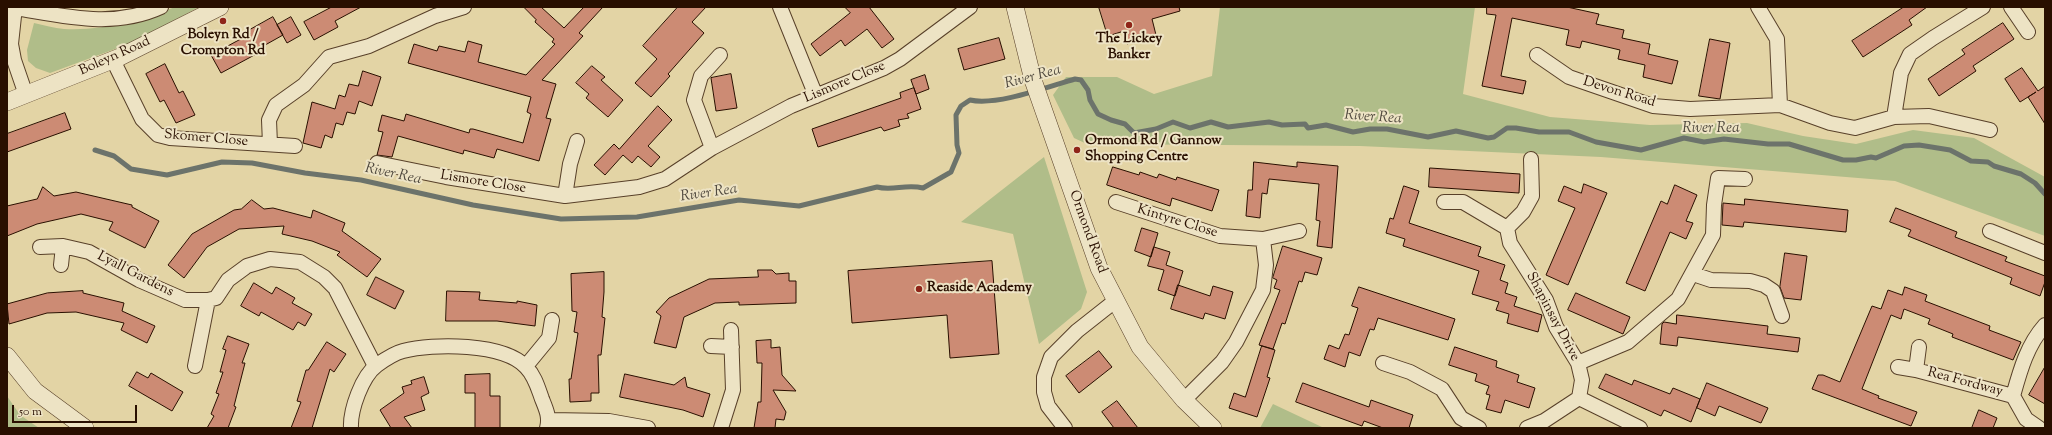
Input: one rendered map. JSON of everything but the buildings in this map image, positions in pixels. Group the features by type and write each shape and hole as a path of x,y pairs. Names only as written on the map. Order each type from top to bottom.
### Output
{"street":[{"path":"26,95 9,45 15,7 101,20 131,17 161,7"},
{"name":"Boleyn Road","path":"7,102 113,60 220,7"},
{"name":"Skomer Close","path":"270,144 269,120 276,105 304,85 329,57 369,46 435,16 464,7"},
{"path":"780,7 816,96"},
{"name":"Lismore Close","path":"377,163 446,177 565,196 639,187 665,179 712,148 759,122 895,62 970,7"},
{"name":"Ormond Road","path":"1015,7 1033,80 1084,229 1114,301 1140,347 1184,400 1213,428"},
{"path":"1758,7 1777,39 1780,105"},
{"path":"1894,117 1901,73 1910,54 1932,38 1983,7"},
{"path":"2011,7 2028,32"},
{"path":"712,148 694,100 701,76 720,55"},
{"name":"Devon Road","path":"1537,56 1569,77 1653,106 1690,109 1780,105 1830,123 1855,128 1894,117 1929,116 1990,130"},
{"name":"Skomer Close","path":"113,60 142,119 158,135 170,138 295,146"},
{"path":"565,196 570,164 577,141"},
{"path":"1444,202 1463,202 1507,228 1523,212 1532,196 1531,159"},
{"path":"1578,363 1628,342 1678,299 1713,235 1714,205 1718,178 1746,179"},
{"name":"Kintyre Close","path":"1116,202 1220,236 1263,238 1299,231"},
{"name":"Shapinsay Drive","path":"1507,228 1510,243 1546,300 1556,327 1578,363 1582,380 1579,398"},
{"path":"1990,231 2045,253"},
{"path":"1184,400 1222,362 1236,342 1263,290 1266,265 1263,238"},
{"name":"Lyall Gardens","path":"40,246 63,246 89,252 139,280 185,300 208,300"},
{"path":"61,265 63,246"},
{"path":"195,366 208,300 216,298 228,280 247,266 270,259 300,262 324,277 335,288 375,366"},
{"path":"1693,274 1711,280 1750,281 1764,285 1773,291 1782,316"},
{"path":"1065,428 1048,406 1044,392 1044,377 1051,357 1077,331 1114,301"},
{"path":"526,366 549,338 552,320"},
{"name":"Rea Fordway","path":"2038,428 2026,419 2014,396 2021,367 2038,332 2045,325"},
{"path":"721,428 733,390 731,330"},
{"path":"710,346 732,347"},
{"path":"351,428 355,400 364,382 375,366 402,351 451,347 476,347 502,353 526,366 536,381 548,424 609,421 648,428"},
{"name":"Rea Fordway","path":"1916,370 1919,347"},
{"path":"7,356 35,391 85,428"},
{"path":"1383,363 1410,372 1442,389 1461,418 1479,428"},
{"name":"Rea Fordway","path":"1898,367 1916,370 2014,396"},
{"path":"1527,428 1544,421 1579,398 1640,428"}],"green space":[{"path":"175,7 199,7 134,42 50,73 36,68 28,61 27,50 34,23 64,29 107,27 135,21"},
{"path":"1220,7 1475,7 1463,94 1550,117 1650,125 1747,123 1803,136 1856,144 1913,130 1974,138 2045,177 2045,236 1895,181 1601,157 1360,146 1087,144 1074,138 1053,95 1066,77 1117,77 1154,94 1212,76"},
{"path":"1044,157 1087,292 1081,309 1039,344 1013,234 961,222"},
{"path":"7,396 20,415 39,428 7,428"},
{"path":"1273,404 1324,428 1260,428"}],"waterway":[{"name":"River Rea","path":"95,150 114,156 131,169 167,175 222,162 252,163 305,173 361,180 473,205 561,219 637,217 739,200 799,206 877,187 923,188 951,172 959,153 957,145 956,115 961,106 970,100 981,101 1008,98 1075,79 1081,80 1088,90 1090,100 1098,114 1125,124 1134,133 1156,129 1173,122 1190,128 1211,122 1228,127 1269,122 1282,125 1305,124 1308,128 1326,125 1353,132 1370,129 1387,129 1428,137 1456,131 1488,138 1494,137 1507,128 1516,128 1539,132 1569,132 1596,142 1641,150 1684,138 1704,142 1724,139 1768,144 1789,144 1843,160 1856,160 1871,157 1876,158 1904,146 1919,145 1950,150 1971,161 1988,162 1994,166 2021,174 2035,183 2045,194"}],"place":[{"name":"Boleyn Rd / Crompton Rd","path":"223,21"},
{"name":"The Lickey Banker","path":"1129,25"},
{"name":"Ormond Rd / Gannow Shopping Centre","path":"1077,150"},
{"name":"Reaside Academy","path":"919,289"}]}
